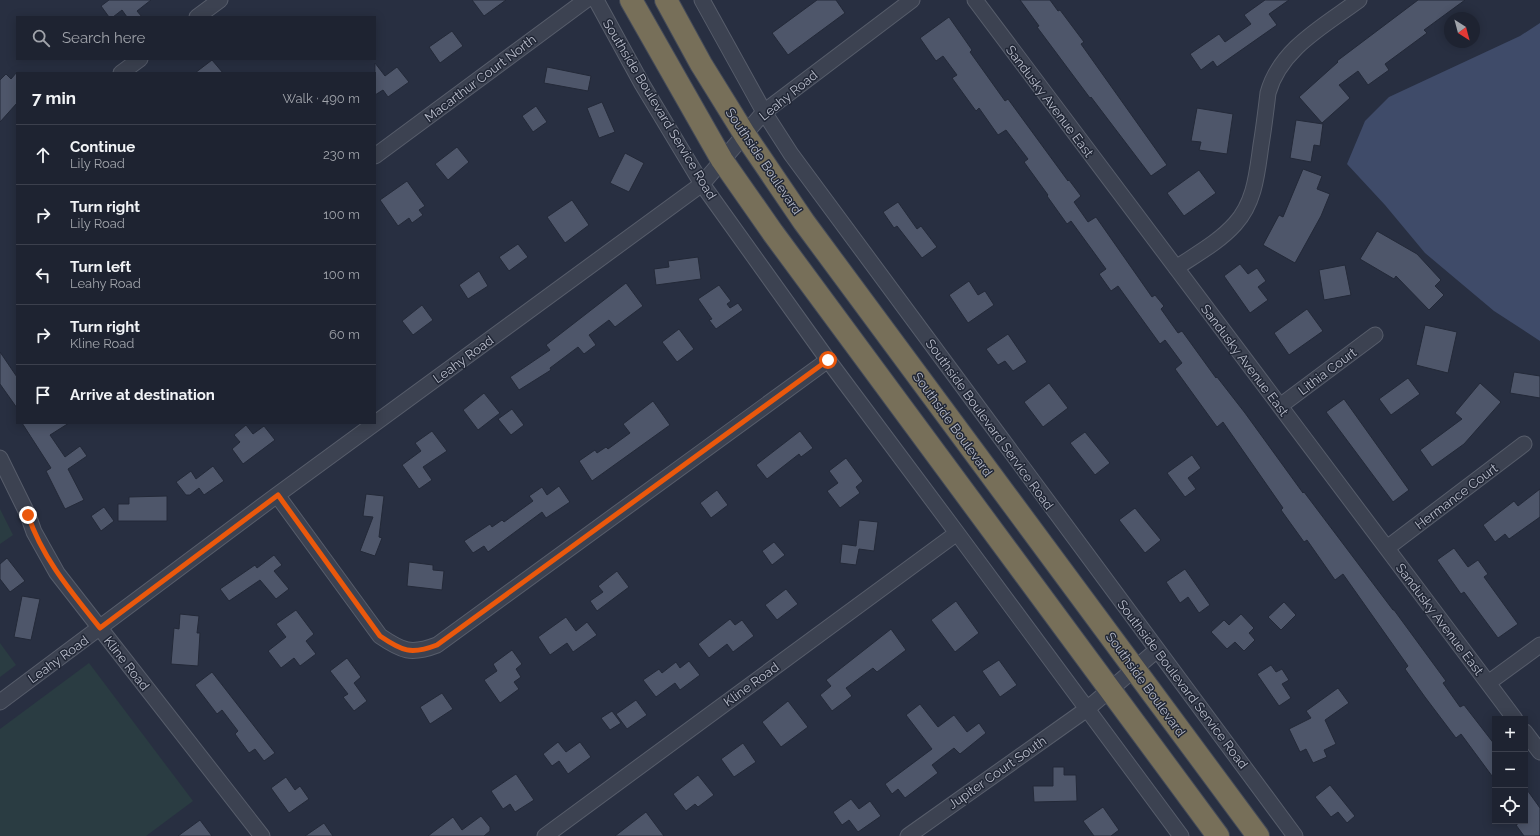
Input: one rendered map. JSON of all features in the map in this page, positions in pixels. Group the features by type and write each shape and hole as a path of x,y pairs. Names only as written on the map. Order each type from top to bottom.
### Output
{"highway":[{"path":"631,0 722,160 773,233 1218,836"},
{"name":"Southside Boulevard","path":"666,0 701,64 745,135 806,225 1258,836"}],"street":[{"path":"197,16 220,0"},
{"name":"Macarthur Court North","path":"376,155 586,0"},
{"name":"Southside Boulevard Service Road","path":"596,0 642,84 702,184 828,360 1181,836"},
{"name":"Southside Boulevard Service Road","path":"702,0 764,112 791,154 1295,836"},
{"name":"Leahy Road","path":"376,423 702,184 764,112 912,0"},
{"name":"Sandusky Avenue East","path":"975,0 1514,716"},
{"path":"1176,268 1220,237 1234,225 1244,212 1252,195 1257,175 1268,93 1271,83 1280,66 1299,44 1359,0"},
{"path":"122,72 139,60"},
{"name":"Lithia Court","path":"1280,406 1375,335"},
{"path":"278,495 380,636 397,648 412,651 426,649 437,645 828,360"},
{"name":"Leahy Road","path":"0,702 375,424"},
{"name":"Hermance Court","path":"1387,548 1524,444"},
{"name":"Kline Road","path":"0,458 28,515 34,532 57,573 262,836"},
{"name":"Kline Road","path":"544,836 957,533"},
{"path":"1488,683 1540,645"},
{"name":"Jupiter Court South","path":"908,836 1087,709 1157,650"},
{"path":"1528,736 1540,752"}],"shaded area":[{"path":"0,509 13,535 0,544"},
{"path":"0,643 16,665 0,677"},
{"path":"89,663 193,801 146,836 0,836 0,729"}],"water":[{"path":"1540,23 1540,341 1494,311 1425,253 1385,205 1347,164 1365,121 1389,97 1520,36"}],"building":[{"path":"109,0 151,0 137,11 141,16 126,16 122,10 114,16 108,16 101,6"},
{"path":"472,0 506,0 484,16"},
{"path":"817,0 836,0 845,13 788,55 772,33"},
{"path":"1020,0 1050,0 1058,11 1060,10 1084,42 1081,44 1167,165 1151,176 1037,27 1039,26"},
{"path":"1265,0 1289,0 1269,14 1277,25 1217,67 1213,61 1201,70 1190,54 1219,34 1225,42 1251,24 1244,15"},
{"path":"1418,0 1465,0 1449,12 1444,12 1444,15 1424,30 1427,33 1385,64 1389,70 1368,85 1358,71 1339,85 1350,98 1322,123 1299,97 1338,62 1337,61"},
{"path":"949,17 972,50 970,52 1005,101 1008,99 1068,181 1069,180 1081,196 1074,202 1088,222 1096,217 1152,297 1155,295 1164,306 1161,309 1178,333 1182,331 1216,378 1217,377 1245,413 1303,493 1304,492 1394,610 1446,681 1443,683 1460,707 1464,705 1492,741 1492,776 1461,734 1456,738 1425,697 1405,669 1408,666 1343,574 1335,580 1307,540 1304,542 1281,510 1283,508 1223,422 1217,427 1175,369 1182,363 1165,340 1160,344 1118,286 1111,291 1099,274 1106,269 1071,221 1067,224 1024,162 1028,159 1006,130 998,135 979,108 976,111 952,78 957,75 943,56 936,61 920,38"},
{"path":"452,31 463,46 440,63 429,47"},
{"path":"212,60 222,72 196,72"},
{"path":"375,63 385,76 397,67 409,82 388,97 383,90 376,94"},
{"path":"547,67 591,76 588,91 544,83"},
{"path":"16,73 16,104 0,122 0,80 6,74 11,79"},
{"path":"602,102 615,132 599,138 587,108"},
{"path":"536,106 547,122 533,132 522,116"},
{"path":"1197,108 1233,114 1227,154 1199,150 1201,142 1191,141"},
{"path":"1296,120 1323,124 1320,146 1314,145 1311,162 1290,158"},
{"path":"457,147 469,162 448,180 435,164"},
{"path":"625,153 644,163 629,192 610,183"},
{"path":"1303,169 1322,176 1317,189 1330,194 1321,216 1295,263 1263,245 1279,215 1283,217"},
{"path":"1199,170 1216,193 1184,216 1167,193"},
{"path":"407,181 425,206 419,210 423,215 412,223 409,218 398,226 380,200"},
{"path":"572,200 589,225 565,243 547,217"},
{"path":"898,202 917,229 921,226 937,247 922,258 897,226 894,228 883,212"},
{"path":"1377,231 1417,254 1441,280 1435,286 1444,295 1429,310 1396,276 1394,279 1360,259"},
{"path":"518,244 528,257 509,271 499,257"},
{"path":"698,257 701,279 656,285 654,269 669,267 668,261"},
{"path":"1240,264 1248,274 1257,268 1266,281 1258,287 1268,300 1250,313 1224,276"},
{"path":"1345,265 1351,295 1324,300 1319,270"},
{"path":"479,271 488,286 468,299 459,285"},
{"path":"969,281 978,295 985,291 994,305 968,323 949,295"},
{"path":"626,283 643,306 615,327 609,320 589,335 596,345 584,354 578,347 550,368 551,370 519,390 510,377 550,350 546,345"},
{"path":"719,285 731,301 727,304 730,308 738,303 743,310 716,329 709,320 712,319 698,299"},
{"path":"422,305 433,320 413,335 402,321"},
{"path":"1307,309 1323,331 1289,355 1274,333"},
{"path":"1425,325 1457,332 1448,373 1416,365"},
{"path":"679,329 694,349 677,362 662,342"},
{"path":"1008,334 1027,362 1013,371 1005,361 998,365 986,349"},
{"path":"0,352 16,376 16,407 0,384"},
{"path":"1514,372 1540,376 1540,398 1510,393"},
{"path":"1408,378 1420,394 1391,415 1379,399"},
{"path":"1049,383 1068,408 1043,427 1024,402"},
{"path":"1480,383 1501,402 1464,444 1432,467 1420,450 1462,419 1455,413"},
{"path":"484,393 500,413 478,430 463,410"},
{"path":"1344,399 1409,490 1393,502 1326,412"},
{"path":"653,401 670,425 592,481 579,461 595,450 597,453 606,447 608,449 630,433 623,424"},
{"path":"512,409 524,425 511,435 498,419"},
{"path":"23,424 67,424 50,435 65,457 80,446 87,456 68,469 84,500 65,509 46,471 51,468"},
{"path":"246,425 253,434 264,426 275,440 243,464 232,449 240,442 234,435"},
{"path":"432,431 447,451 423,467 432,480 419,489 402,465 421,451 415,443"},
{"path":"800,431 813,448 801,457 799,454 767,479 756,465"},
{"path":"1085,432 1110,463 1095,475 1070,443"},
{"path":"1192,455 1201,468 1188,478 1196,489 1185,497 1167,473"},
{"path":"846,458 863,481 856,487 860,493 840,508 827,491 838,483 829,471"},
{"path":"213,466 224,481 204,495 199,488 190,495 186,495 176,482 191,471 196,479"},
{"path":"559,486 570,502 546,518 542,512 488,552 484,546 473,553 464,541 490,524 492,527 502,520 504,522 533,501 529,496 542,487 547,495"},
{"path":"1540,489 1540,517 1509,539 1505,534 1495,542 1483,525 1514,501 1518,506"},
{"path":"717,490 728,505 711,518 700,503"},
{"path":"366,494 384,496 379,537 382,538 375,556 360,551 373,517 363,516"},
{"path":"167,496 167,521 118,521 118,504 129,504 129,497"},
{"path":"104,507 114,521 101,531 91,516"},
{"path":"1135,508 1161,540 1145,553 1119,520"},
{"path":"859,520 878,522 874,551 859,549 856,565 840,563 842,544 856,546"},
{"path":"774,542 785,555 772,565 762,551"},
{"path":"1454,548 1468,567 1478,560 1488,574 1484,577 1518,624 1498,638 1464,592 1461,594 1437,560"},
{"path":"274,555 282,565 274,571 289,589 276,599 260,580 229,601 220,589 255,565 257,568"},
{"path":"7,558 25,581 10,592 0,579 0,564"},
{"path":"409,562 433,565 433,570 444,571 442,590 407,586"},
{"path":"1185,569 1210,605 1199,613 1188,597 1180,603 1166,582"},
{"path":"617,571 629,587 597,611 590,601 603,592 598,586"},
{"path":"786,589 798,604 777,620 765,605"},
{"path":"22,596 40,599 31,640 14,637"},
{"path":"956,601 979,633 955,652 931,620"},
{"path":"1284,602 1296,615 1281,630 1268,617"},
{"path":"296,610 314,634 306,641 316,654 300,666 294,658 281,668 268,651 286,637 276,624"},
{"path":"180,614 199,616 197,633 200,633 198,666 171,664 174,628 179,629"},
{"path":"1241,614 1254,628 1249,633 1255,640 1244,651 1235,642 1227,649 1211,632 1224,620 1229,625"},
{"path":"566,617 576,631 587,622 597,635 573,652 567,643 550,655 538,637"},
{"path":"730,619 735,625 742,620 754,636 733,652 727,644 709,658 698,644"},
{"path":"891,629 906,650 877,672 873,668 846,688 852,696 832,711 820,695 831,686 826,680"},
{"path":"512,650 522,664 516,669 521,677 514,682 519,689 500,703 484,680 497,671 493,664"},
{"path":"347,658 361,677 354,683 367,701 354,711 343,697 348,694 330,671"},
{"path":"999,660 1017,685 1000,697 982,671"},
{"path":"689,661 700,675 680,690 675,683 656,697 643,680 659,669 662,673 676,662 680,668"},
{"path":"1271,665 1276,672 1282,669 1289,680 1282,684 1291,698 1279,706 1257,674"},
{"path":"212,672 275,753 264,761 255,749 249,753 235,734 238,731 222,710 217,714 195,685"},
{"path":"1338,688 1349,703 1325,720 1336,744 1324,750 1327,757 1313,763 1306,749 1300,752 1289,729 1311,718 1306,711"},
{"path":"442,693 453,709 430,724 420,707"},
{"path":"636,700 647,715 627,729 616,714"},
{"path":"788,701 808,727 781,747 762,722"},
{"path":"920,704 938,727 954,715 967,732 979,723 986,733 960,754 954,748 932,765 938,773 905,798 898,789 892,794 885,784 932,749 906,715"},
{"path":"612,711 621,723 610,730 601,718"},
{"path":"558,742 566,752 580,742 591,757 568,774 559,761 552,766 543,754"},
{"path":"743,743 756,762 734,777 721,759"},
{"path":"1053,767 1064,767 1064,775 1076,775 1077,801 1034,802 1033,786 1053,786"},
{"path":"516,774 534,800 515,812 510,804 503,809 491,791"},
{"path":"698,775 714,795 698,807 695,804 686,811 673,794"},
{"path":"286,777 295,790 300,786 309,799 289,813 271,788"},
{"path":"1330,785 1355,816 1347,823 1338,812 1331,817 1315,797"},
{"path":"1528,791 1540,808 1540,836 1524,836 1516,825 1528,824"},
{"path":"851,799 859,809 870,801 881,816 858,832 849,820 842,825 833,812"},
{"path":"1103,807 1119,830 1111,836 1094,836 1083,821"},
{"path":"646,812 664,836 615,836"},
{"path":"481,816 490,827 490,831 484,836 428,836 453,817 462,830"},
{"path":"200,820 212,836 178,836"},
{"path":"324,823 333,836 305,836"}],"route":[{"path":"28,515 34,532 57,573 100,628 278,495 380,636 397,648 412,651 426,649 437,645 828,360"}]}
